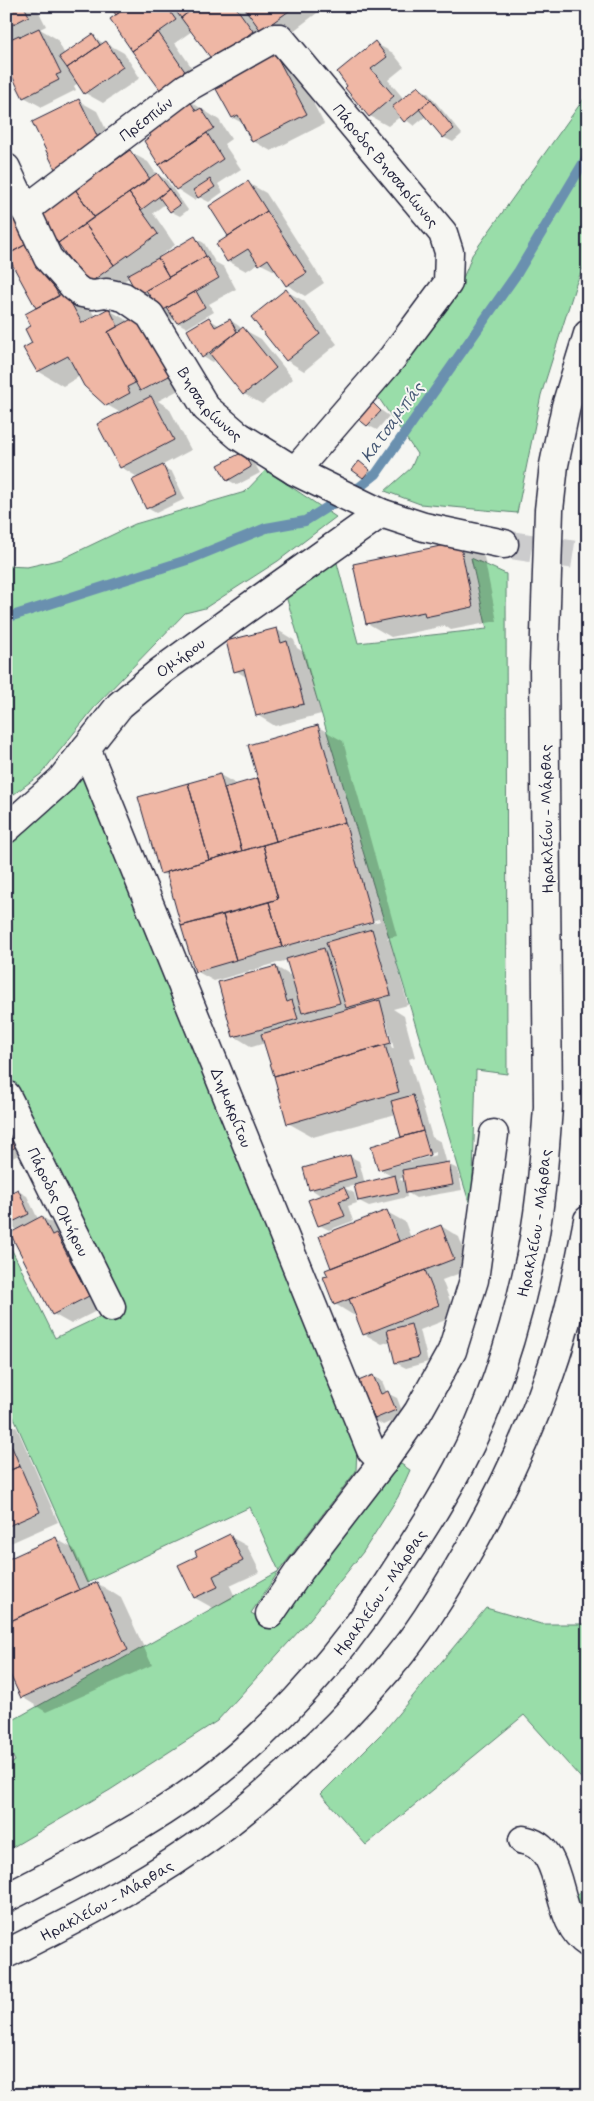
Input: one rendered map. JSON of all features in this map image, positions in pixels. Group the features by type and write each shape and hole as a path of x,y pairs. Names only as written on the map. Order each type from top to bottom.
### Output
{"street":[{"name":"Πρεσπών","path":"25,210 186,88 274,38"},
{"name":"Πάροδος Βησσαρίωνος","path":"274,38 280,38 285,43 443,233 448,252 448,283 303,475"},
{"name":"Βησσαρίωνος","path":"6,168 48,258 73,286 82,293 93,295 106,293 124,296 150,315 206,408 239,436 303,475 372,509 416,525 504,544"},
{"name":"Ηρακλείου - Μάρθας","path":"6,1898 89,1855 184,1797 247,1747 302,1695 372,1608 436,1508 474,1436 493,1389 502,1364 527,1274 535,1238 543,1174 548,1107 544,666 549,510 554,465 566,406 588,334"},
{"name":"Ομήρου","path":"6,829 61,780 120,705 161,671 372,509"},
{"name":"Δημοκρίτου","path":"86,748 371,1450 383,1462"},
{"name":"Πάροδος Ομήρου","path":"6,1095 111,1307"},
{"path":"270,1614 300,1570 383,1462 418,1412 452,1351 474,1280 494,1134"},
{"name":"Ηρακλείου - Μάρθας","path":"6,1954 112,1898 158,1871 222,1828 312,1750 361,1700 396,1660 427,1619 458,1567 485,1520 518,1454 548,1379 566,1323 588,1220"},
{"path":"523,1840 535,1843 546,1854 555,1872 570,1924 588,1943"}],"green space":[{"path":"588,93 588,257 576,284 541,395 517,513 420,504 385,491 411,468 417,454 376,394 431,329 455,293 472,255"},
{"path":"266,470 336,517 278,561 205,608 185,613 98,703 41,774 6,800 6,566 27,567 62,559 135,524 245,492"},
{"path":"471,558 506,574 507,1074 476,1070 472,1212 285,593 336,559 358,643 487,629"},
{"path":"83,776 357,1448 356,1471 279,1571 250,1507 87,1583 6,1400 6,1238 55,1338 118,1308 6,1077 6,841 69,784"},
{"path":"401,1464 410,1470 398,1497 363,1552 310,1619 217,1721 110,1790 6,1851 6,1767 15,1761 6,1743 6,1724 279,1571 251,1613 273,1625 376,1484"},
{"path":"486,1608 541,1624 588,1624 588,1786 524,1715 366,1845 321,1794 384,1731"},
{"path":"588,1882 588,1933 574,1898"}],"building":[{"path":"6,6 24,6 29,16 6,28"},
{"path":"110,6 128,6 116,15"},
{"path":"128,6 166,6 176,20 132,51 110,19"},
{"path":"172,6 194,6 195,7 181,18"},
{"path":"196,6 235,6 253,31 247,36 250,40 216,65 181,18"},
{"path":"243,6 296,6 261,31"},
{"path":"39,28 61,73 56,75 59,80 23,98 6,64 6,41"},
{"path":"158,32 186,73 161,91 132,51"},
{"path":"93,34 100,45 67,68 59,57"},
{"path":"106,41 123,67 84,94 67,68"},
{"path":"375,41 387,57 371,69 394,96 369,117 345,88 347,86 337,72"},
{"path":"275,53 307,114 252,142 238,115 232,118 216,89 222,86 219,81"},
{"path":"418,86 431,100 404,122 392,107"},
{"path":"188,98 196,111 201,108 214,128 159,165 144,141 151,136 145,127"},
{"path":"79,99 102,146 55,169 32,122"},
{"path":"431,100 454,129 443,138 419,109"},
{"path":"207,133 223,159 176,190 159,165"},
{"path":"130,150 150,179 94,217 75,189"},
{"path":"157,173 169,189 141,210 129,193"},
{"path":"210,179 215,187 198,198 193,190"},
{"path":"248,181 267,211 228,236 209,206"},
{"path":"75,189 94,217 58,243 38,215"},
{"path":"169,189 180,205 170,212 159,197"},
{"path":"129,193 158,234 114,265 85,224"},
{"path":"6,199 30,242 7,255 6,254"},
{"path":"267,211 307,273 286,286 268,259 259,265 248,249 227,262 216,244"},
{"path":"85,224 114,265 87,285 58,243"},
{"path":"195,236 206,256 169,277 158,258"},
{"path":"30,242 59,296 36,308 7,255"},
{"path":"206,256 219,278 160,312 146,290"},
{"path":"158,258 169,277 138,295 127,275"},
{"path":"286,289 320,334 286,361 251,317"},
{"path":"196,291 205,307 177,323 167,308"},
{"path":"65,292 82,323 109,308 118,326 108,332 135,383 127,387 130,393 106,406 84,386 68,356 37,372 23,348 32,343 25,329 31,326 25,314"},
{"path":"139,315 171,375 140,391 108,332"},
{"path":"209,317 215,327 230,319 237,332 202,358 187,330"},
{"path":"243,327 276,368 243,395 210,354"},
{"path":"151,396 174,440 120,468 97,424"},
{"path":"372,402 381,411 367,426 357,418"},
{"path":"243,452 251,467 227,481 218,465"},
{"path":"359,461 370,470 363,478 352,470"},
{"path":"163,465 176,494 146,509 132,480"},
{"path":"460,542 473,607 425,617 424,612 366,624 353,564"},
{"path":"277,628 281,643 287,641 304,704 256,716 244,669 234,672 226,641"},
{"path":"318,725 345,822 276,841 248,745"},
{"path":"220,774 242,851 209,860 188,783"},
{"path":"258,778 276,841 242,851 224,788"},
{"path":"188,783 209,860 160,874 138,797"},
{"path":"345,822 373,922 282,947 269,902 278,899 263,845"},
{"path":"263,845 278,899 181,926 166,872"},
{"path":"269,902 282,947 236,960 223,915"},
{"path":"223,915 236,960 195,972 181,926"},
{"path":"372,929 391,995 346,1008 326,942"},
{"path":"324,948 340,1003 302,1013 286,959"},
{"path":"276,966 287,1002 292,1000 298,1019 233,1037 218,982"},
{"path":"380,1000 391,1043 274,1076 261,1034"},
{"path":"385,1045 399,1092 287,1124 274,1076"},
{"path":"413,1095 423,1131 401,1137 391,1101"},
{"path":"6,1105 20,1134 6,1141"},
{"path":"423,1131 430,1155 378,1170 371,1146"},
{"path":"20,1134 24,1143 6,1152 6,1141"},
{"path":"350,1155 356,1177 309,1190 303,1168"},
{"path":"449,1162 453,1185 406,1193 402,1170"},
{"path":"395,1175 399,1192 358,1201 354,1185"},
{"path":"344,1187 349,1198 339,1201 345,1216 318,1226 308,1200"},
{"path":"18,1189 29,1214 6,1225 6,1195"},
{"path":"387,1210 399,1241 331,1268 319,1236"},
{"path":"42,1216 52,1235 56,1233 89,1296 52,1315 10,1233"},
{"path":"441,1225 454,1259 334,1305 323,1277 328,1276 325,1270"},
{"path":"425,1270 439,1305 363,1335 349,1299"},
{"path":"411,1324 419,1357 395,1363 387,1330"},
{"path":"373,1375 381,1394 388,1391 396,1410 372,1420 356,1382"},
{"path":"6,1433 20,1466 6,1472"},
{"path":"20,1466 40,1512 6,1527 6,1472"},
{"path":"230,1534 243,1561 213,1576 218,1587 194,1598 178,1565 197,1556 195,1551"},
{"path":"56,1537 79,1590 6,1623 6,1560"},
{"path":"97,1582 128,1650 21,1698 6,1666 6,1623"}],"waterway":[{"name":"Κατσαμπάς","path":"6,618 190,559 266,528 305,521 361,486 376,474 518,272 588,155"}],"tunnel":[{"path":"504,544 588,557"}]}
